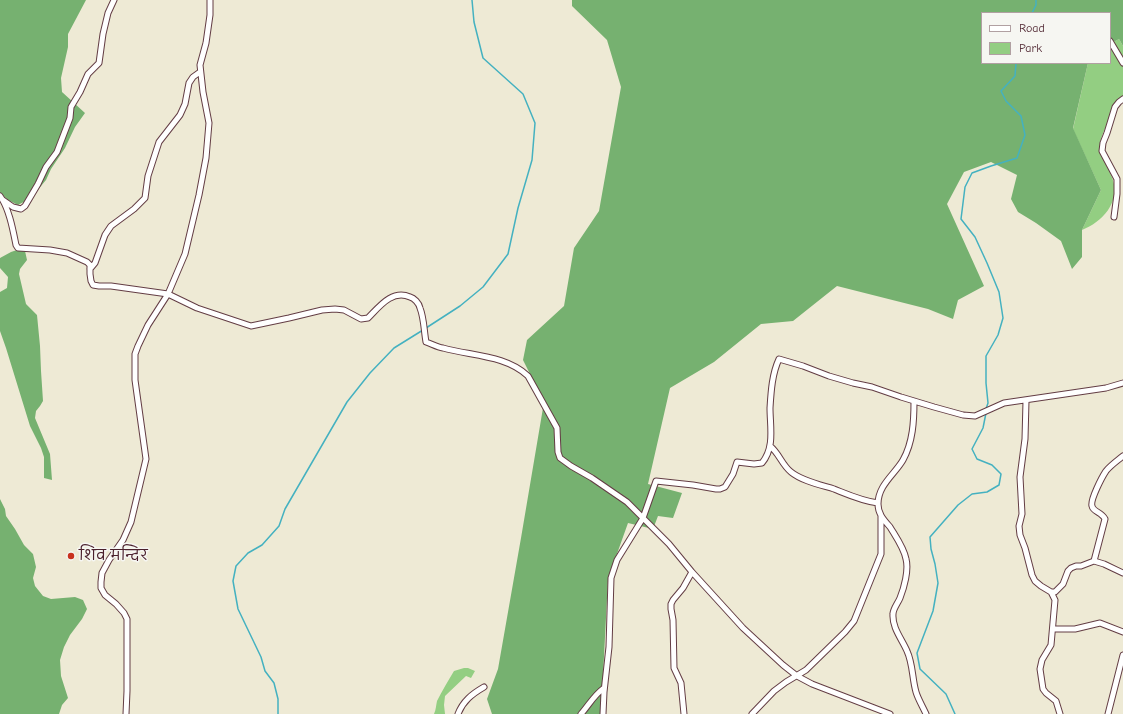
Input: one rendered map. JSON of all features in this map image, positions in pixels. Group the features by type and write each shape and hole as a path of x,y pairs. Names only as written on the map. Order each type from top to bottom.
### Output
{"street":[{"path":"2,198 17,208 21,209 25,206 46,167 57,152 70,118 71,107 88,74 99,63 103,34 108,13 114,0"},
{"path":"126,714 126,619 124,613 105,595 101,588 102,573 123,540 131,522 146,459 135,380 135,354 148,325 168,294 185,254 200,195 206,158 209,123 200,65 206,43 210,16 210,0"},
{"path":"1111,43 1123,63"},
{"path":"90,269 95,263 105,235 111,226 145,198 148,176 159,142 180,115 185,104 189,83 193,77 200,72"},
{"path":"1114,217 1117,179 1102,151 1103,143 1115,107 1123,99"},
{"path":"2,198 11,222 18,248 50,250 67,253 88,262 90,265 91,281 93,285 168,294 198,308 251,326 322,310 335,309 344,310 361,319 368,318 392,297 400,295 412,297 421,308 426,342 443,348 492,358 521,370 528,376 557,428 558,452 560,458 627,502 669,544 692,572 743,628 783,665 797,676 812,684 890,714"},
{"path":"603,714 604,688 609,647 611,578 617,560 643,518 656,481 720,489 726,487 737,462 754,464 762,463 766,458 770,446 771,396 774,373 779,359 900,397 963,415 975,416 1004,403 1026,401 1123,384"},
{"path":"752,714 774,691 806,670 845,632 854,621 881,554 881,516 878,503 885,482 903,460 908,448 914,420 914,401"},
{"path":"1026,401 1025,439 1020,477 1022,514 1019,526 1020,535 1032,575 1035,581 1051,592 1055,600 1051,645 1042,660 1040,669 1043,689 1056,700 1060,714"},
{"path":"770,446 775,450 785,466 791,472 802,478 854,498 867,502 878,503"},
{"path":"1094,561 1105,519 1100,512 1094,510 1092,506 1093,498 1106,472 1123,456"},
{"path":"881,516 890,527 905,553 907,573 893,614 898,634 907,650 910,660 916,693 926,714"},
{"path":"1051,592 1055,592 1063,584 1068,571 1071,568 1094,561 1123,572"},
{"path":"684,714 681,683 674,668 673,620 670,604 683,588 692,572"},
{"path":"1053,629 1075,628 1100,623 1123,632"},
{"path":"1108,714 1123,655"},
{"path":"458,714 466,700 484,688"},
{"path":"581,714 589,706 594,696 604,688"}],"green space":[{"path":"0,0 86,0 68,34 68,47 61,78 62,92 85,113 75,127 65,148 51,169 46,180 31,198 18,205 8,200 0,193"},
{"path":"572,0 1123,0 1123,46 1119,39 1111,43 1111,12 981,12 981,64 1088,64 1073,128 1101,190 1082,230 1082,257 1072,269 1061,241 1018,212 1011,199 1017,175 991,162 964,172 947,204 984,286 958,300 953,319 928,309 837,286 793,321 761,324 714,362 670,388 648,484 682,493 673,518 658,516 653,529 628,523 608,579 601,714 492,714 487,699 498,669 544,402 523,360 527,340 564,306 574,248 599,211 621,87 607,40 572,6"},
{"path":"1119,39 1123,46 1123,97 1116,103 1111,111 1101,139 1100,152 1113,180 1114,196 1108,211 1096,222 1082,230 1101,190 1073,129 1088,64 1111,64 1111,43"},
{"path":"17,250 25,251 27,260 20,269 19,274 26,304 37,315 43,401 36,411 35,418 50,454 52,480 44,478 44,457 30,426 0,331 0,292 7,288 8,277 0,268 0,258"},
{"path":"0,499 5,509 6,516 24,545 33,554 36,567 33,578 35,586 43,596 51,599 75,597 83,600 87,609 82,619 70,635 60,660 61,676 68,698 62,705 59,714 0,714"},
{"path":"464,668 475,671 471,678 466,676 445,696 445,714 434,714 437,701 454,671"}],"waterway":[{"path":"426,328 460,306 483,287 508,254 518,208 532,160 535,123 523,94 483,58 474,22 472,0"},
{"path":"1032,12 1036,5 1036,0"},
{"path":"986,409 988,403 986,356 998,335 1003,318 999,292 987,263 975,237 961,219 965,187 972,173 1017,158 1025,135 1021,116 1006,101 1001,91 1015,76 1016,64"},
{"path":"278,714 278,699 274,683 265,671 261,657 238,609 233,581 236,566 248,553 262,545 279,526 285,509 347,402 370,373 394,348 423,330"},
{"path":"955,714 946,694 920,669 917,653 933,611 938,583 930,537 958,505 972,494 987,492 999,485 1001,474 992,465 977,459 972,449 983,428 986,413"}],"place":[{"name":"शिव मन्दिर","path":"71,556"}]}
